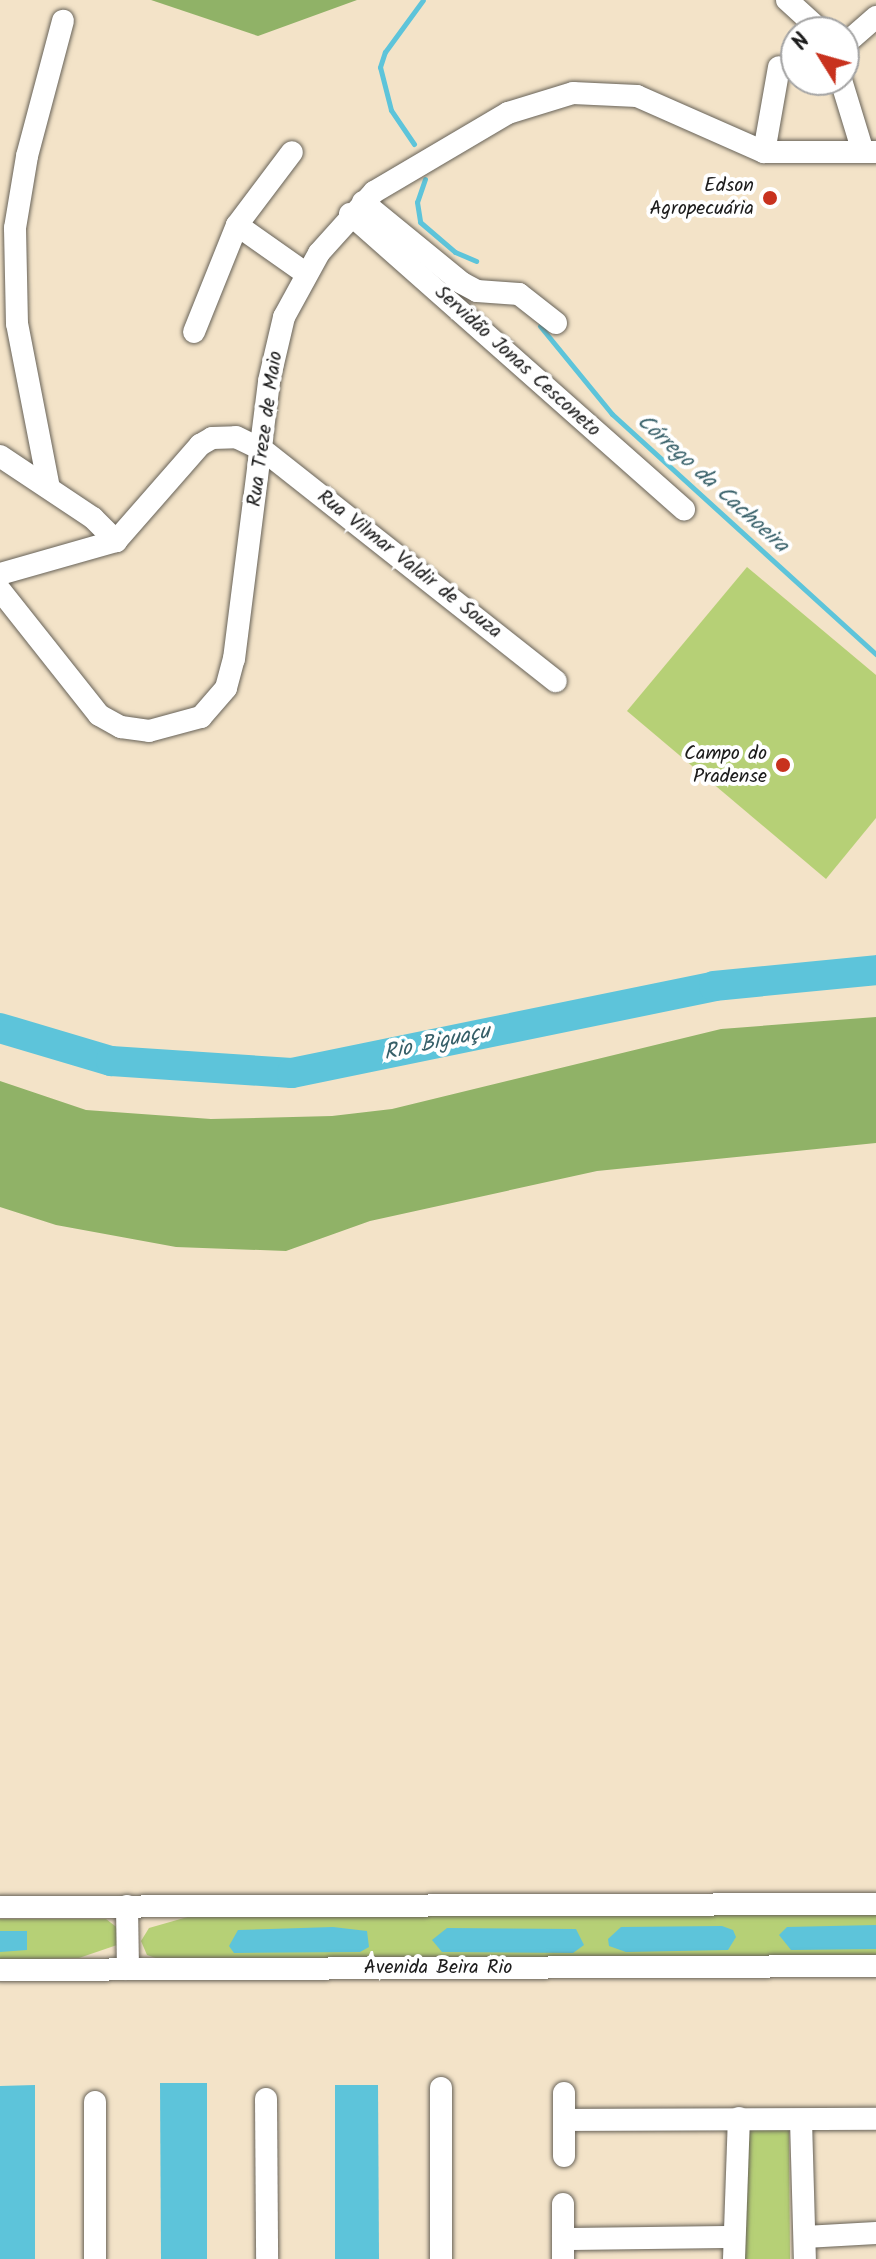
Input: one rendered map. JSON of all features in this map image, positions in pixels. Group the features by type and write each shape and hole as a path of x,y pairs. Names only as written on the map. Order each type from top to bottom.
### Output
{"street":[{"path":"787,0 804,16"},
{"path":"860,31 876,17"},
{"path":"49,488 17,324 15,228 27,156 63,21"},
{"path":"764,152 779,67"},
{"name":"Rua Treze de Maio","path":"0,590 99,715 121,727 149,731 201,717 218,700 230,674 278,336 305,273 356,208 386,182 508,113 573,93 637,96 764,152 870,152"},
{"path":"847,96 870,152"},
{"path":"194,332 237,225 292,152"},
{"path":"356,208 462,283 477,291 519,294 556,323"},
{"name":"Servidão Jonas Cesconeto","path":"356,208 684,510"},
{"path":"237,225 305,273"},
{"name":"Rua Vilmar Valdir de Souza","path":"116,541 200,445 212,438 236,437 263,450 556,681"},
{"path":"0,456 49,488 116,541"},
{"path":"0,574 116,541"},
{"path":"0,1907 876,1904"},
{"path":"127,1906 128,1969"},
{"name":"Avenida Beira Rio","path":"0,1970 876,1966"},
{"path":"441,2088 441,2259"},
{"path":"564,2093 564,2156"},
{"path":"266,2099 267,2259"},
{"path":"95,2102 95,2259"},
{"path":"563,2204 563,2249 734,2248 739,2118"},
{"path":"564,2120 876,2119"},
{"path":"801,2120 805,2248 876,2233"}],"green space":[{"path":"151,0 357,0 258,36"},
{"name":"Campo do Pradense","path":"747,567 876,675 876,818 826,879 627,711"},
{"path":"876,1017 876,1143 597,1171 370,1221 286,1251 176,1247 56,1225 0,1207 0,1081 86,1110 211,1119 332,1116 392,1109 721,1029"},
{"path":"876,1910 876,1956 167,1962 147,1955 141,1941 149,1928 198,1914"},
{"path":"0,1919 106,1919 119,1929 117,1945 79,1958 0,1960"},
{"path":"750,2126 789,2129 790,2259 742,2259"}],"water":[{"path":"876,1925 876,1949 791,1950 779,1935 787,1927"},
{"path":"722,1926 733,1930 736,1937 728,1950 626,1952 609,1946 608,1939 621,1927"},
{"path":"333,1927 367,1931 369,1947 360,1952 234,1953 229,1946 238,1930"},
{"path":"447,1928 576,1929 584,1945 573,1953 442,1952 432,1940"},
{"path":"0,1931 27,1931 27,1950 0,1952"},
{"path":"160,2083 207,2083 207,2259 161,2259"},
{"path":"35,2085 35,2259 0,2259 0,2086"},
{"path":"335,2085 378,2085 379,2259 335,2259"}],"waterway":[{"name":"Córrego da Cachoeira","path":"414,144 391,110 380,67 385,52 423,0"},
{"name":"Córrego da Cachoeira","path":"425,179 417,202 420,222 455,252 476,261"},
{"name":"Córrego da Cachoeira","path":"540,326 612,414 876,654"},
{"name":"Rio Biguaçu","path":"0,1028 111,1061 292,1073 714,986 876,970"}],"place":[{"name":"Edson Agropecuária","path":"770,198"},
{"name":"Campo do Pradense","path":"783,765"}]}
